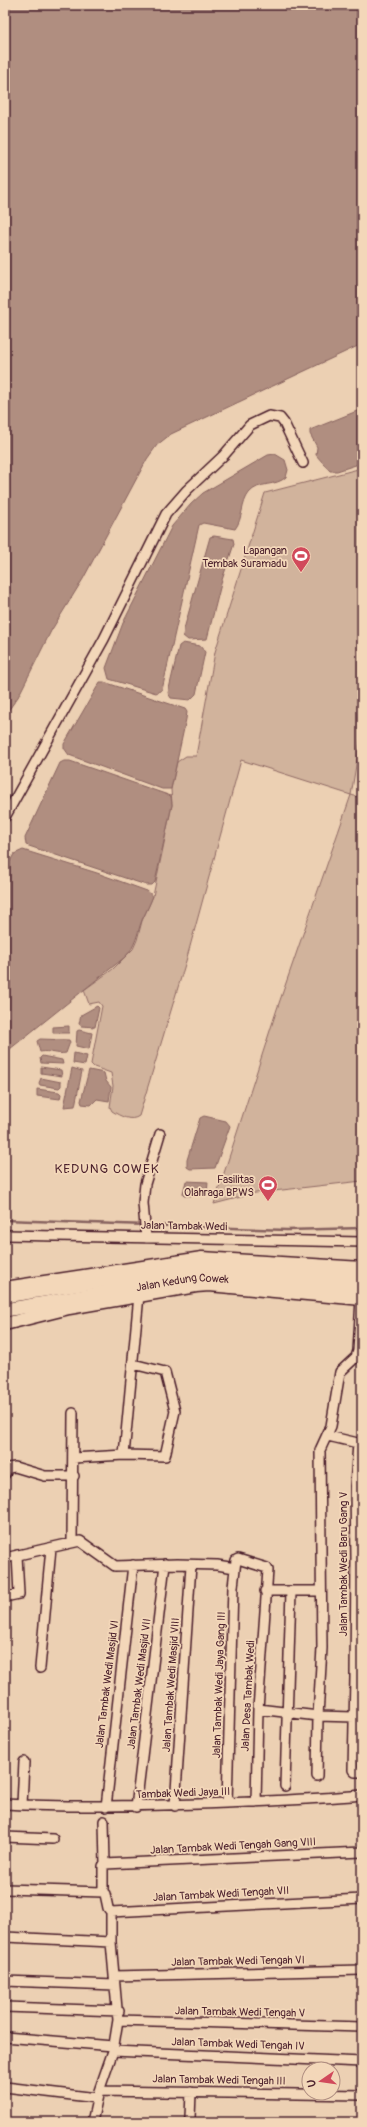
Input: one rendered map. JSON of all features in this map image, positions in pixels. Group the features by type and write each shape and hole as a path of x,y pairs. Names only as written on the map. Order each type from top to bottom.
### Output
{"highway":[{"name":"Jalan Kedung Cowek","path":"5,1296 202,1265 362,1277"},
{"name":"Jalan Kedung Cowek","path":"5,1310 196,1277 362,1295"}],"main road":[{"path":"5,1288 202,1258 362,1268"},
{"path":"5,1324 69,1308 139,1295 209,1286 362,1295"}],"street":[{"path":"5,817 104,639 148,554 159,525 174,503 224,455 250,426 269,416 280,418 284,423 303,463"},
{"path":"146,1233 144,1218 145,1184 160,1134"},
{"name":"Jalan Tambak Wedi","path":"5,1235 146,1233 362,1242"},
{"path":"124,1455 139,1295"},
{"path":"317,1776 318,1716 322,1648 319,1456 321,1445 328,1436 331,1426 340,1372 356,1357 358,1351 362,1295"},
{"path":"73,1458 124,1455 164,1457 175,1411 164,1371 133,1364"},
{"path":"72,1542 74,1476 73,1412"},
{"path":"328,1436 360,1443"},
{"name":"Jalan Tambak Wedi Baru Gang V","path":"360,1443 355,1486 359,1678 354,1717 353,1770 355,1772 362,1772"},
{"path":"5,1474 8,1468 14,1467 45,1476 74,1476"},
{"path":"5,1558 72,1542 84,1542 111,1565 191,1564 235,1568"},
{"path":"40,1668 51,1548"},
{"path":"5,1597 19,1594 17,1555"},
{"name":"Jalan Desa Tambak Wedi","path":"235,1568 238,1559 267,1568 258,1709 256,1802"},
{"name":"Jalan Tambak Wedi Masjid VII","path":"136,1807 165,1564"},
{"name":"Jalan Tambak Wedi Masjid VIII","path":"175,1806 191,1564"},
{"name":"Jalan Tambak Wedi Masjid VI","path":"106,1807 133,1565"},
{"name":"Jalan Tambak Wedi Jaya Gang III","path":"227,1803 235,1568"},
{"path":"265,1591 321,1592"},
{"path":"286,1786 291,1591"},
{"path":"258,1709 318,1716 354,1717"},
{"path":"22,1805 24,1762"},
{"name":"Tambak Wedi Jaya III","path":"5,1804 59,1807 136,1807 256,1802 362,1795"},
{"path":"92,2122 98,2094 113,2048 118,2016 111,1942 111,1912 108,1908 105,1894 103,1892 103,1866 105,1864 104,1821"},
{"path":"5,1837 53,1839"},
{"name":"Jalan Tambak Wedi Tengah Gang VIII","path":"105,1864 362,1852"},
{"path":"5,1889 103,1892"},
{"name":"Jalan Tambak Wedi Tengah VII","path":"111,1912 362,1899"},
{"path":"5,1937 111,1942"},
{"name":"Jalan Tambak Wedi Tengah VI","path":"5,1981 115,1981 362,1970"},
{"name":"Jalan Tambak Wedi Tengah V","path":"5,2007 118,2016 362,2027"},
{"name":"Jalan Tambak Wedi Tengah IV","path":"5,2037 113,2048 362,2062"},
{"name":"Jalan Tambak Wedi Tengah III","path":"5,2087 98,2094 191,2092 362,2095"},
{"path":"190,2118 191,2092"}],"shaded area":[{"path":"5,5 362,5 362,344 171,434 157,445 147,459 83,579 51,631 18,697 5,715"},
{"path":"362,409 362,463 337,471 330,471 316,455 317,447 310,434 310,430"},
{"path":"275,454 285,460 288,470 286,477 277,482 262,485 253,489 249,493 246,497 238,525 235,529 203,523 199,525 162,690 156,693 109,679 106,668 123,623 172,526 191,504 203,493 268,455"},
{"name":"Lapangan Tembak Suramadu","path":"362,468 362,730 351,795 241,760 186,961 139,1116 136,1118 129,1118 112,1111 110,1107 113,1086 111,1073 94,1067 91,1064 102,1006 99,1002 89,1004 84,990 113,969 133,949 137,940 142,921 153,896 172,805 171,789 177,762 186,756 196,756 215,652 265,493"},
{"path":"214,536 233,539 234,544 222,580 207,639 188,640 183,636 184,629 210,537"},
{"path":"183,643 200,646 205,652 196,694 190,700 171,698 168,693 179,646"},
{"path":"100,682 104,682 185,709 187,712 171,789 162,789 69,755 64,748 64,744"},
{"path":"70,761 171,796 172,805 155,882 152,885 146,885 26,845 25,838 60,763"},
{"path":"351,795 362,798 362,1181 247,1194 245,1196 214,1204 277,1009"},
{"path":"23,850 97,873 147,891 153,896 129,953 5,1053 5,871 14,854"},
{"path":"97,1006 99,1008 95,1027 81,1026 79,1024 81,1015"},
{"path":"69,1026 69,1033 53,1033 53,1027"},
{"path":"79,1030 92,1033 89,1049 76,1046 77,1031"},
{"path":"40,1039 69,1040 70,1042 66,1053 40,1052 37,1041"},
{"path":"74,1053 87,1056 85,1065 73,1063"},
{"path":"42,1056 62,1060 63,1064 41,1063 40,1058"},
{"path":"41,1067 61,1070 62,1076 41,1073"},
{"path":"72,1068 82,1071 75,1106 64,1107"},
{"path":"89,1070 104,1073 106,1081 111,1087 109,1101 97,1099 91,1105 82,1104 81,1101"},
{"path":"41,1078 61,1082 61,1086 59,1088 40,1085 39,1083"},
{"path":"37,1089 59,1092 61,1094 60,1099 37,1096"},
{"path":"204,1116 226,1121 230,1126 215,1168 190,1169 187,1167 187,1160 200,1118"},
{"path":"186,1181 208,1182 207,1195 184,1196 183,1193"}],"waterway":[{"path":"5,1220 287,1230 362,1228"}],"place":[{"name":"Lapangan Tembak Suramadu","path":"301,573"},
{"name":"Fasilitas Olahraga BPWS","path":"268,1202"}],"district":[{"name":"KEDUNG COWEK","path":"107,1169"}]}
